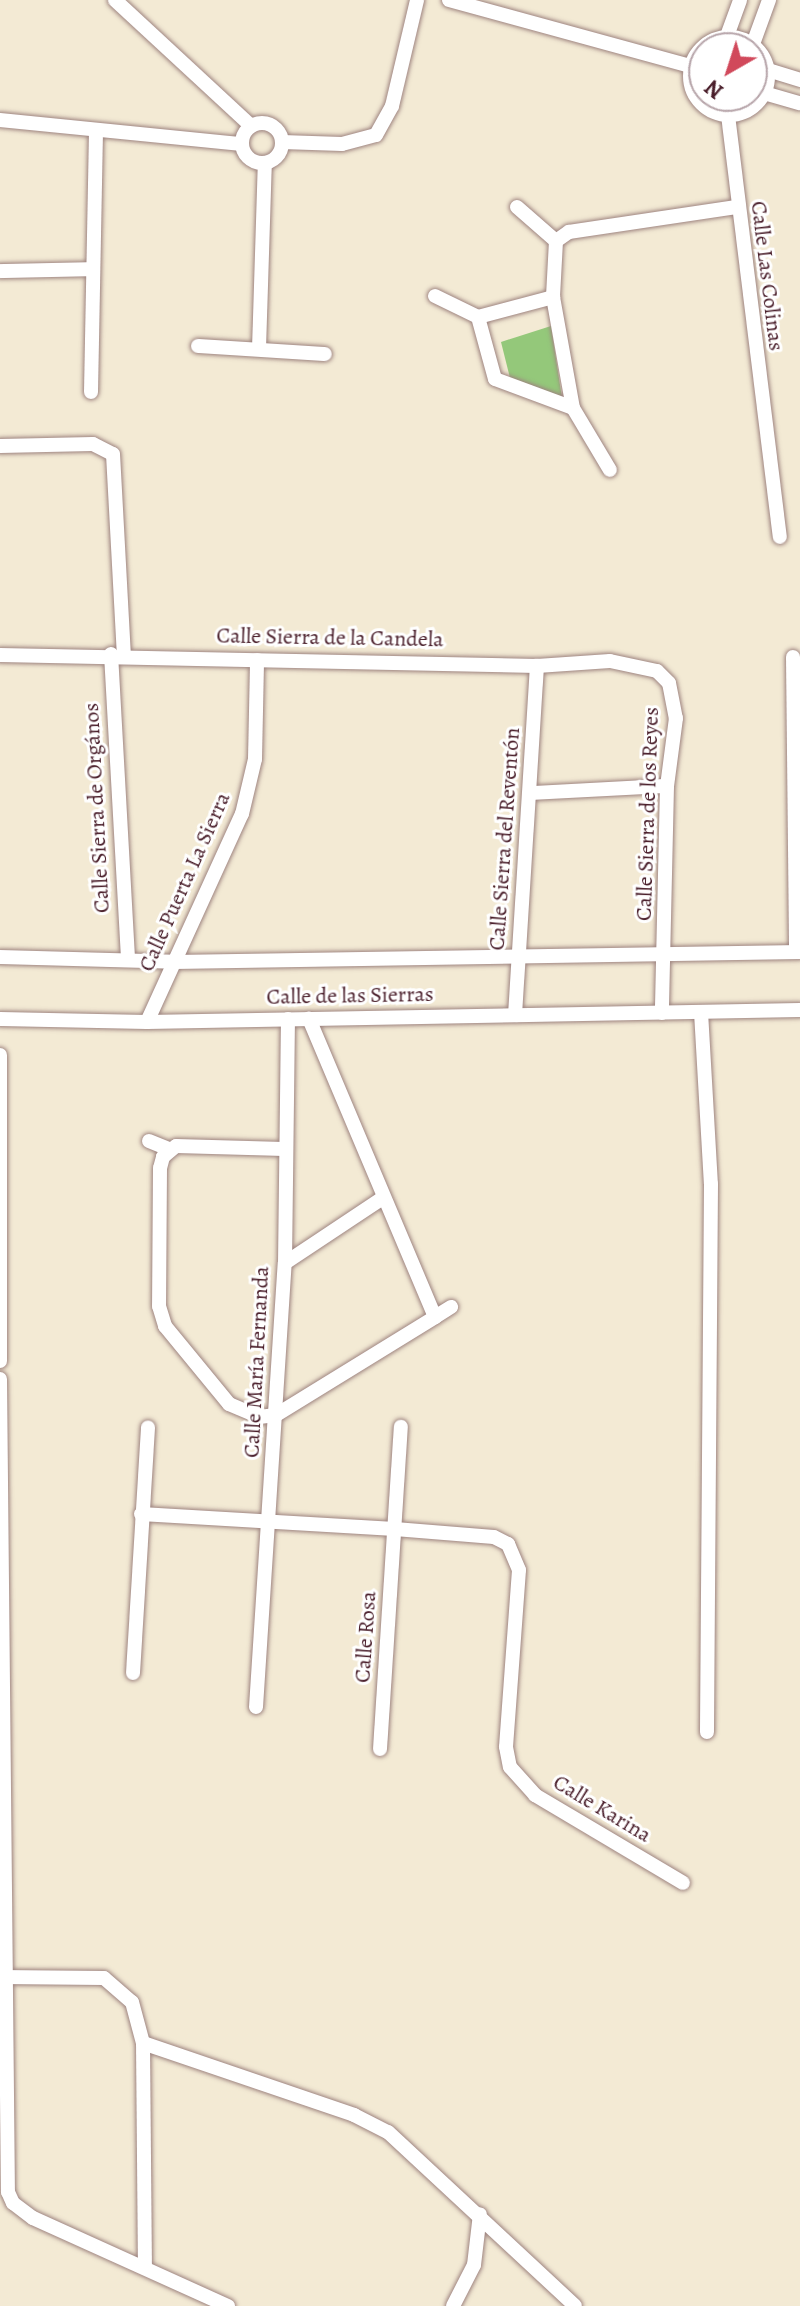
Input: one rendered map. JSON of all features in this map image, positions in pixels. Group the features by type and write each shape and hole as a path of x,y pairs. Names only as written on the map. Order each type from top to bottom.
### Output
{"street":[{"path":"115,0 251,126 271,126 282,142"},
{"path":"282,142 342,144 376,135 392,106 417,0"},
{"path":"449,0 688,65"},
{"path":"728,32 740,0"},
{"path":"757,32 769,0"},
{"path":"768,70 800,80"},
{"path":"768,94 800,103"},
{"path":"720,112 728,115 738,112"},
{"name":"Calle Las Colinas","path":"728,115 736,207 780,537"},
{"path":"0,120 242,144"},
{"path":"242,144 251,126"},
{"path":"91,392 96,130"},
{"path":"242,144 252,161 265,163 277,156 282,142"},
{"path":"259,349 265,163"},
{"path":"517,207 556,241"},
{"path":"556,241 569,232 736,207"},
{"path":"556,241 553,297 573,408 610,470"},
{"path":"0,271 92,269"},
{"path":"435,296 478,317 553,297"},
{"path":"478,317 495,379 573,408"},
{"path":"198,346 325,354"},
{"name":"Calle Sierra de Orgános","path":"0,446 93,444 113,454 128,960"},
{"name":"Calle Sierra de la Candela","path":"0,655 118,654 537,666 610,661 657,671"},
{"path":"0,957 174,962 519,957 666,950 798,952 793,657"},
{"name":"Calle Puerta La Sierra","path":"147,1022 251,784 257,660"},
{"name":"Calle Sierra del Reventón","path":"515,1015 532,793 537,666"},
{"name":"Calle Sierra de los Reyes","path":"657,671 674,698 667,786 666,950 662,1013"},
{"path":"532,793 667,786"},
{"name":"Calle de las Sierras","path":"0,1019 147,1022 800,1010"},
{"path":"701,1012 711,1184 707,1732"},
{"path":"309,1018 435,1317"},
{"name":"Calle María Fernanda","path":"256,1707 271,1524 285,1263 284,1149 288,1019"},
{"path":"0,1055 0,1361"},
{"path":"149,1141 169,1149 284,1149"},
{"path":"169,1149 160,1168 159,1306 165,1326 229,1404 259,1417 276,1415 451,1307"},
{"path":"285,1263 383,1198"},
{"path":"0,1379 3,1977 8,2192 13,2203 33,2218 145,2265 228,2306"},
{"path":"133,1673 148,1427"},
{"name":"Calle Rosa","path":"380,1749 401,1427"},
{"path":"141,1514 395,1529"},
{"name":"Calle Karina","path":"395,1529 494,1537 508,1544 519,1570 506,1747 510,1767 535,1795 683,1883"},
{"path":"3,1977 104,1978 132,2002 143,2043 145,2265"},
{"path":"143,2043 354,2115 415,2153 575,2306"},
{"path":"453,2306 474,2265 480,2214"}],"green space":[{"path":"551,326 562,398 510,378 501,342"}]}
